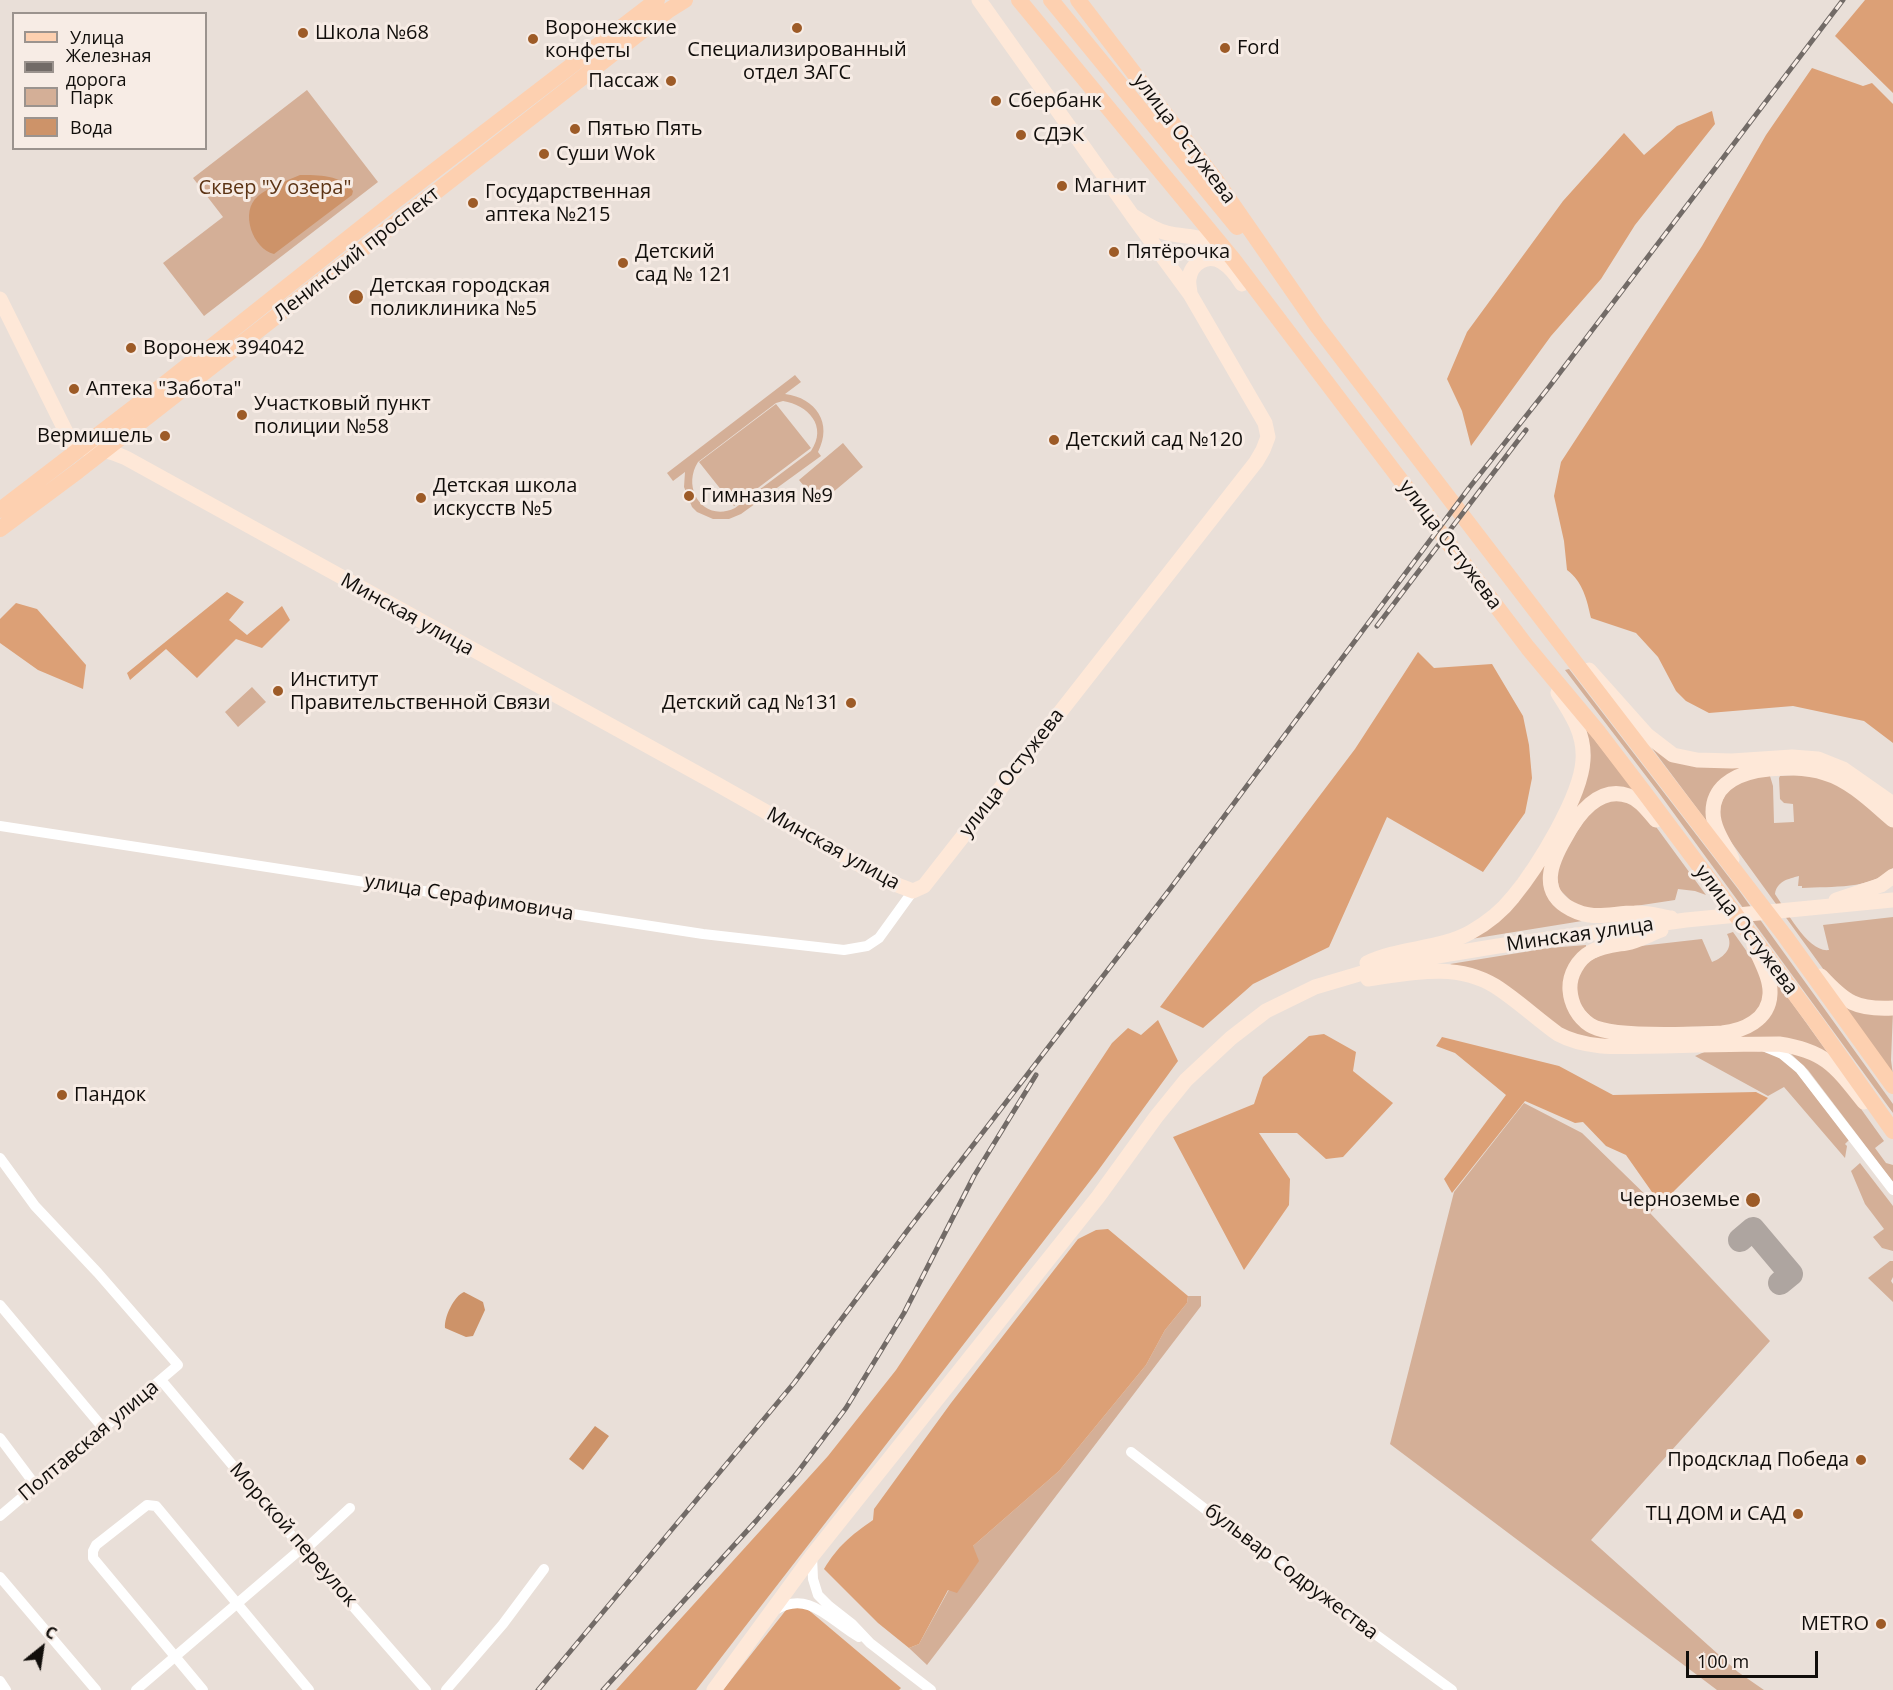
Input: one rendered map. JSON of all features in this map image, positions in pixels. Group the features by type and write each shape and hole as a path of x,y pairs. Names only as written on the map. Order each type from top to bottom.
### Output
{"main road":[{"name":"Ленинский проспект","path":"0,510 163,385 395,201 657,0"},
{"name":"Ленинский проспект","path":"0,529 669,10 685,0"},
{"path":"1019,0 1233,259"},
{"path":"1051,0 1317,326"},
{"name":"улица Остужева","path":"1078,0 1215,179 1317,326 1785,936 1893,1086"},
{"name":"улица Остужева","path":"1233,259 1528,648 1599,733 1815,1022 1893,1131"}],"street":[{"name":"улица Остужева","path":"913,891 924,886 1041,734 1225,503 1263,450 1268,437 1265,423 1190,294 979,0"},
{"name":"улица Остужева","path":"1132,215 1149,226 1166,232 1212,241 1233,259"},
{"path":"1190,294 1189,282 1194,266 1203,260 1217,259 1225,263 1296,344"},
{"path":"0,299 66,432 79,449"},
{"name":"Минская улица","path":"79,449 104,450 126,458 892,883 913,891"},
{"path":"1548,625 1647,735 1672,755 1697,760 1732,761 1792,757 1818,759 1844,769 1893,804"},
{"path":"1315,987 1393,952 1446,941 1470,933 1485,924 1503,907 1540,857 1572,800 1581,773 1583,758 1578,728 1528,648"},
{"path":"1748,888 1719,835 1713,813 1719,792 1725,784 1735,778 1758,771 1784,768 1824,772 1835,776 1858,791 1893,820"},
{"path":"1686,920 1636,912 1594,916 1572,910 1562,903 1554,894 1550,884 1551,869 1557,852 1579,815 1591,803 1604,796 1620,794 1633,797 1646,807 1711,884"},
{"name":"улица Серафимовича","path":"0,826 703,934 843,950 867,946 879,938 913,891"},
{"path":"1819,907 1881,885 1893,876"},
{"name":"Минская улица","path":"714,1690 812,1556 1083,1216 1186,1080 1241,1029 1275,1006 1315,987 1386,966 1425,958 1686,920 1893,900"},
{"path":"1819,907 1893,908"},
{"path":"1686,920 1629,943 1603,947 1585,956 1575,968 1570,982 1572,1000 1581,1017 1596,1027 1626,1033 1722,1033 1748,1027 1761,1016 1770,994 1764,970 1750,937"},
{"path":"1785,936 1844,999 1869,1008 1893,1008"},
{"path":"1315,987 1414,973 1452,972 1494,985 1558,1034 1574,1042 1616,1046 1779,1044 1797,1046 1822,1057 1844,1078 1893,1139"},
{"path":"1737,1045 1766,1047 1795,1063 1893,1190"},
{"name":"Полтавская улица","path":"0,1158 35,1206 98,1273 178,1365 0,1516"},
{"path":"0,1305 103,1428"},
{"name":"Морской переулок","path":"161,1380 302,1548 426,1690"},
{"path":"0,1438 36,1485"},
{"name":"бульвар Содружества","path":"1131,1452 1231,1530 1452,1690"},
{"path":"203,1690 93,1558 96,1545 147,1505 156,1506 309,1690"},
{"path":"136,1690 302,1548 310,1545 350,1508"},
{"path":"812,1556 813,1579 818,1595 870,1643"},
{"path":"446,1690 503,1624 544,1569"},
{"path":"0,1577 96,1690"},
{"path":"768,1616 787,1604 810,1605 870,1643 931,1690"},
{"path":"0,1681 6,1690"}],"green space":[{"name":"Сквер \"У озера\"","path":"307,90 378,182 204,316 163,263 223,217 193,178"},
{"path":"795,375 801,382 785,394 796,396 813,406 822,422 824,431 818,452 821,456 741,514 729,519 713,519 697,512 692,507 684,487 685,472 673,481 667,473","holes":["783,401 792,403 807,412 816,425 816,442 811,451 735,508 714,511 698,501 692,483 693,472 698,462 776,403"]},
{"path":"776,404 811,448 734,506 699,462"},
{"path":"843,443 863,467 819,504 799,480"},
{"path":"1569,669 1738,889 1893,1104 1893,1113 1659,793 1565,670"},
{"path":"252,687 266,702 238,727 225,712"},
{"path":"1583,725 1637,794 1601,791 1546,877 1582,921 1471,939 1480,932 1578,796"},
{"path":"1648,743 1653,747 1843,776 1735,772 1711,827"},
{"path":"1811,774 1839,784 1893,827 1893,868 1873,880 1838,887 1802,888 1798,886 1799,876 1781,883 1775,894 1798,929 1813,945 1821,949 1829,950 1823,925 1893,917 1893,1002 1870,1003 1837,988 1726,835 1719,821 1720,802 1728,788 1751,777 1770,776 1773,786 1774,823 1794,822 1793,804 1784,803 1780,799 1779,778 1780,776"},
{"path":"1619,798 1643,809 1706,895 1678,889 1675,900 1622,908 1585,908 1572,902 1559,889 1557,876 1560,858 1593,807"},
{"path":"1733,932 1760,970 1766,994 1755,1015 1735,1026 1630,1028 1598,1024 1577,1003 1576,975 1583,964 1614,949 1702,939 1712,962 1727,951 1729,939 1727,934"},
{"path":"1586,945 1566,981 1596,1034 1760,1024 1769,971 1830,1056 1573,1037 1450,964 1549,948"},
{"path":"1840,1001 1893,1011 1891,1060 1893,1075"},
{"path":"1709,1050 1753,1050 1771,1053 1791,1065 1849,1140 1845,1144 1847,1146 1845,1158 1784,1087 1768,1096 1695,1056"},
{"path":"1790,1053 1808,1054 1841,1081 1884,1141 1875,1148 1886,1163 1893,1165 1893,1182 1808,1070"},
{"path":"1524,1103 1582,1133 1657,1206 1650,1213 1770,1341 1591,1540 1738,1672 1764,1690 1717,1690 1390,1444 1454,1192"},
{"path":"1860,1163 1893,1206 1893,1251 1882,1248 1873,1237 1884,1229 1865,1204 1851,1171"},
{"path":"1893,1261 1891,1281 1893,1302 1868,1278"},
{"path":"1188,1296 1201,1296 1201,1306 927,1665 909,1648 919,1644 973,1546 1059,1471 1146,1365 1165,1330 1187,1303"}],"shaded area":[{"path":"1865,0 1893,0 1893,93 1835,36"},
{"path":"1812,68 1863,86 1872,83 1893,104 1893,743 1864,721 1793,706 1709,713 1686,701 1676,691 1658,657 1636,633 1591,618 1581,586 1567,570 1564,541 1554,496 1561,462 1702,246 1766,135"},
{"path":"1712,111 1715,124 1635,225 1601,279 1551,336 1471,446 1462,411 1447,379 1467,332 1563,201 1624,133 1644,155 1677,126"},
{"path":"227,592 244,602 229,620 247,635 282,606 290,620 262,648 236,639 197,678 166,649 130,680 127,673"},
{"path":"16,603 37,609 86,665 83,689 38,670 0,643 0,619"},
{"path":"1418,652 1434,668 1492,664 1523,716 1532,778 1525,813 1483,872 1387,817 1329,947 1253,984 1203,1028 1160,1007 1355,749"},
{"path":"1158,1020 1178,1061 1097,1172 696,1690 616,1690 828,1456 896,1370 1112,1043 1128,1028 1141,1035"},
{"path":"1324,1034 1356,1052 1353,1071 1393,1103 1343,1157 1326,1159 1297,1133 1259,1133 1290,1179 1289,1205 1244,1270 1173,1137 1254,1104 1263,1077 1309,1036"},
{"path":"1442,1037 1559,1066 1613,1095 1756,1092 1768,1098 1673,1192 1659,1202 1626,1155 1606,1146 1583,1122 1575,1123 1525,1101 1452,1193 1444,1179 1506,1095 1455,1053 1436,1046"},
{"path":"1108,1229 1188,1296 1187,1303 1165,1330 1146,1365 1059,1471 973,1546 979,1561 957,1593 948,1590 919,1644 909,1648 878,1623 824,1569 845,1542 873,1520 874,1509 951,1403 1078,1239 1096,1230"},
{"path":"805,1607 901,1688 899,1690 723,1690 786,1610"}],"water":[{"path":"300,175 336,179 349,186 353,191 352,195 274,254 260,245 251,229 249,220 252,203 262,193"},
{"path":"464,1292 483,1302 485,1310 473,1336 466,1337 445,1328 450,1307"},
{"path":"595,1426 609,1436 583,1470 569,1459"}],"taxiway":[{"path":"1740,1240 1753,1229 1791,1274 1780,1283"}],"railway":[{"path":"538,1690 794,1383 907,1231 1170,889 1469,488 1549,387 1843,0"},
{"path":"1377,626 1526,430"},
{"path":"603,1690 756,1521 797,1473 846,1408 904,1313 974,1176 1036,1075"}],"place":[{"name":"Специализированный отдел ЗАГС","path":"797,28"},
{"name":"Школа №68","path":"303,33"},
{"name":"Воронежские конфеты","path":"533,39"},
{"name":"Ford","path":"1225,48"},
{"name":"Пассаж","path":"671,81"},
{"name":"Сбербанк","path":"996,101"},
{"name":"Пятью Пять","path":"575,129"},
{"name":"СДЭК","path":"1021,135"},
{"name":"Суши Wok","path":"544,154"},
{"name":"Магнит","path":"1062,186"},
{"name":"Государственная аптека №215","path":"473,203"},
{"name":"Пятёрочка","path":"1114,252"},
{"name":"Детский сад № 121","path":"623,263"},
{"name":"Детская городская поликлиника №5","path":"356,297"},
{"name":"Воронеж 394042","path":"131,348"},
{"name":"Аптека \"Забота\"","path":"74,389"},
{"name":"Участковый пункт полиции №58","path":"242,415"},
{"name":"Вермишель","path":"165,436"},
{"name":"Детский сад №120","path":"1054,440"},
{"name":"Гимназия №9","path":"689,496"},
{"name":"Детская школа искусств №5","path":"421,498"},
{"name":"Институт Правительственной Связи","path":"278,691"},
{"name":"Детский сад №131","path":"851,703"},
{"name":"Пандок","path":"62,1095"},
{"name":"Черноземье","path":"1753,1200"},
{"name":"Продсклад Победа","path":"1861,1460"},
{"name":"ТЦ ДОМ и САД","path":"1798,1514"},
{"name":"METRO","path":"1881,1624"}]}
